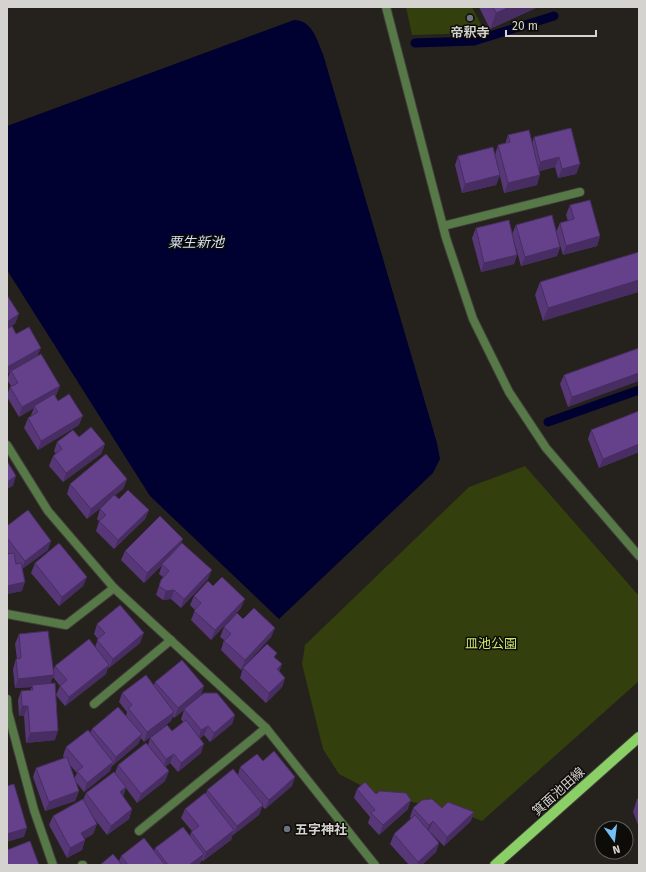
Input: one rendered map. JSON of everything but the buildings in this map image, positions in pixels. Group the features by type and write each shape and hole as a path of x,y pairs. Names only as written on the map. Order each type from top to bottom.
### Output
{"main road":[{"name":"箕面池田線","path":"495,865 639,737"}],"street":[{"path":"386,7 443,226 473,319 509,392 546,448 639,556"},
{"path":"443,226 580,192"},
{"path":"7,446 48,511 114,588 266,728 375,865"},
{"path":"7,614 66,625 114,588"},
{"path":"94,704 171,640"},
{"path":"7,699 8,712 34,810 53,865"},
{"path":"139,831 266,728"}],"green space":[{"path":"406,7 472,7 483,28 474,33 412,35"},
{"name":"皿池公園","path":"525,466 639,596 639,681 482,821 452,809 383,797 339,774 323,749 302,664 305,645 469,487"}],"water":[{"name":"粟生新池","path":"294,20 305,23 310,27 323,54 437,443 440,459 433,473 279,619 150,496 7,270 7,126"}],"waterway":[{"path":"415,43 474,41 554,16"},
{"path":"548,422 639,390"}],"place":[{"name":"帝釈寺","path":"470,18"},
{"name":"五字神社","path":"287,829"}]}
